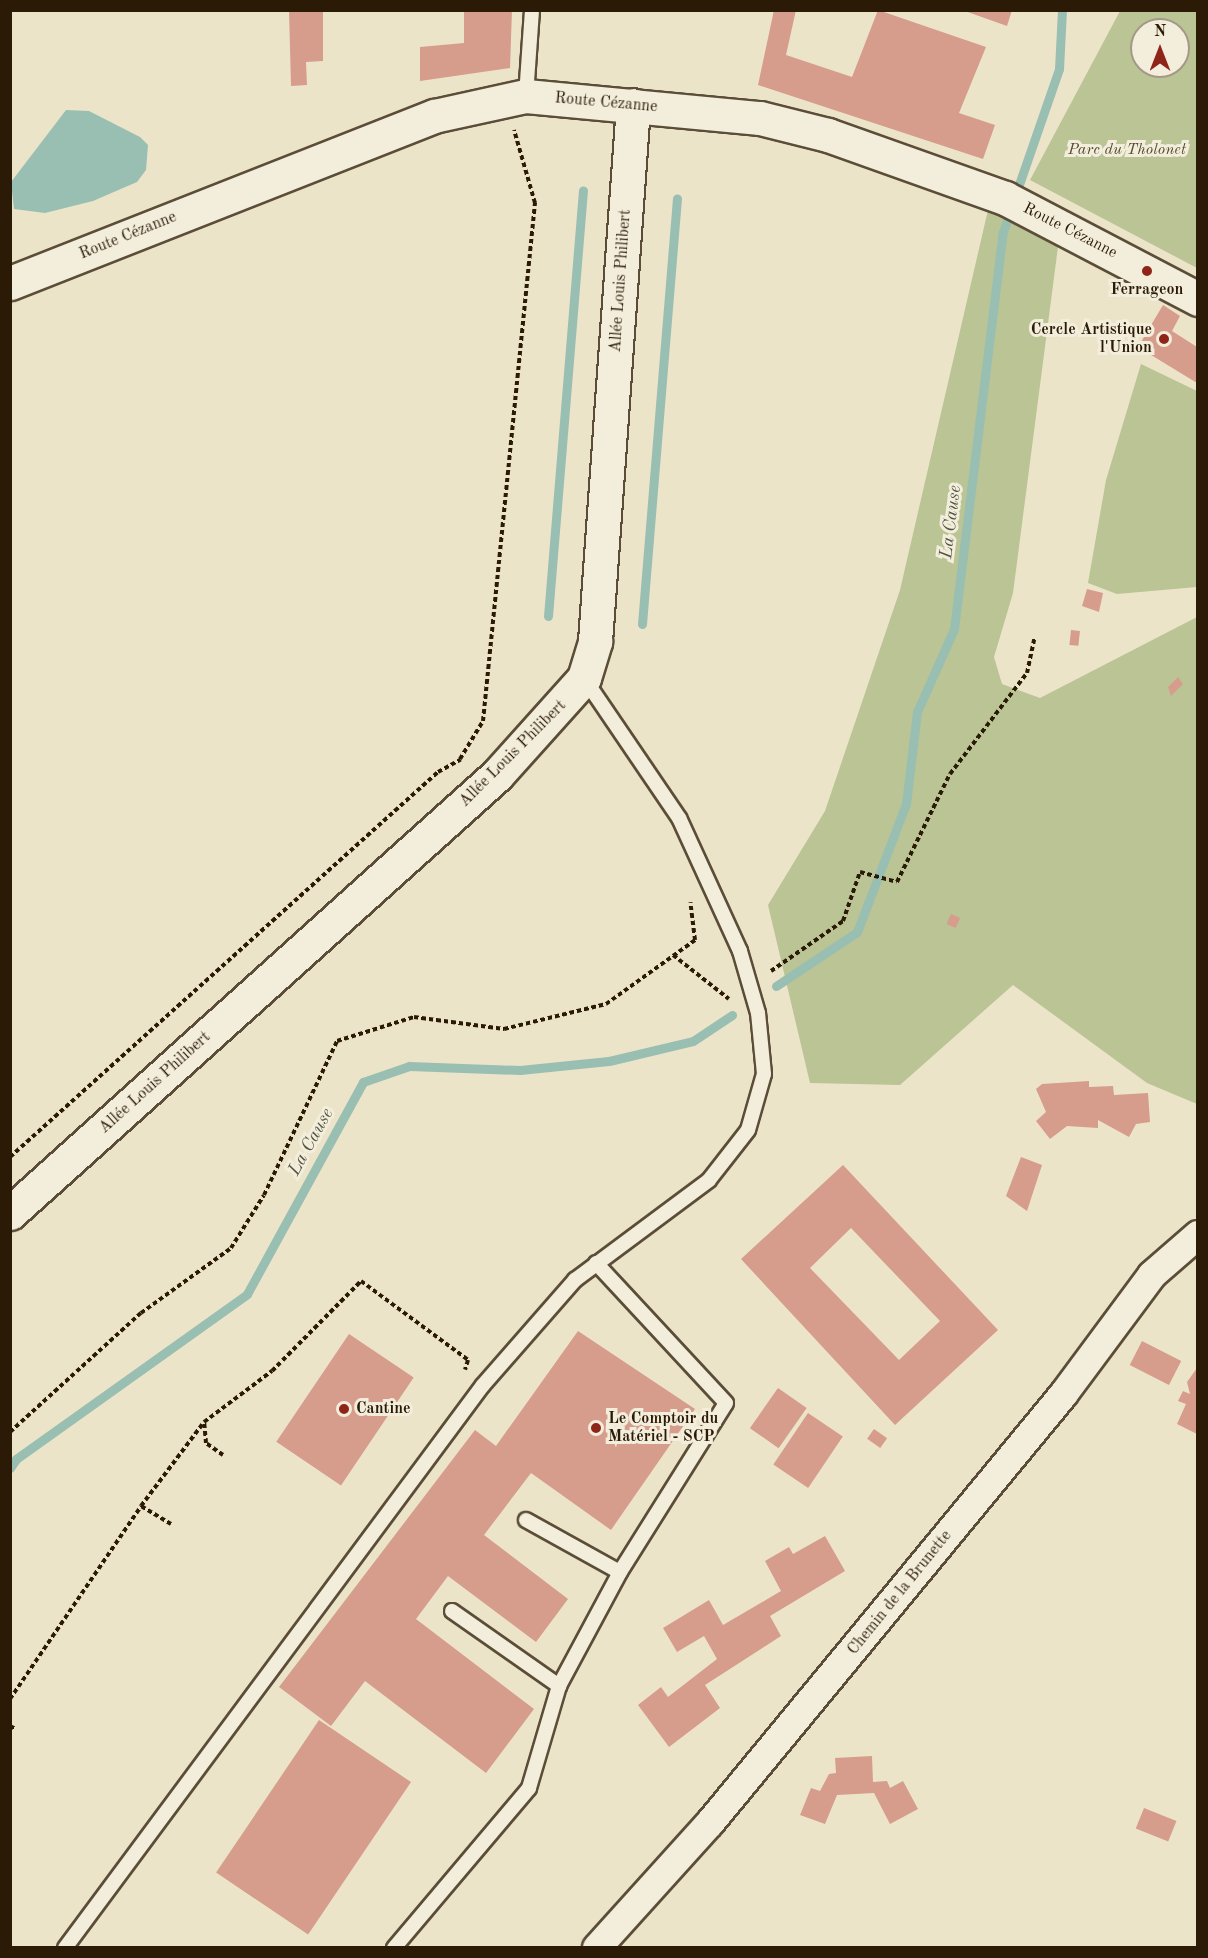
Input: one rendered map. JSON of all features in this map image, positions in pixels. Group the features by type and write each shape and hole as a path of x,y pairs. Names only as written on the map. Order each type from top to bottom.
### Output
{"street":[{"name":"Route Cézanne","path":"10,283 434,116 526,96 633,105 789,124 1005,198 1060,224 1197,299"},
{"name":"Allée Louis Philibert","path":"10,1213 497,775 584,678 595,641 633,105"},
{"name":"Chemin de la Brunette","path":"597,1947 732,1797 1064,1395 1152,1275 1197,1235"}],"lane":[{"path":"526,96 532,10"},
{"path":"65,1947 483,1385 596,1263 709,1180 729,1159 748,1130 764,1074 755,1002 709,879 679,818 584,678"},
{"path":"394,1947 529,1788 559,1686 621,1572 726,1403 596,1263"},
{"path":"526,1520 621,1572"},
{"path":"452,1611 559,1686"}],"path":[{"path":"10,1157 438,772 460,759 483,721 536,203 513,126"},
{"path":"771,971 843,921 860,872 897,882 950,774 1027,673 1034,639"},
{"path":"460,759 478,761 497,775"},
{"path":"10,1432 141,1313 231,1248 264,1195 337,1041 414,1017 504,1029 606,1004 695,940 690,895"},
{"path":"673,955 729,999"},
{"path":"10,1699 141,1506 204,1422 272,1371 361,1281 468,1360 464,1371 483,1385"},
{"path":"204,1422 206,1443 224,1455"},
{"path":"141,1506 171,1524"},
{"path":"10,1726 16,1730"}],"green space":[{"name":"Parc du Tholonet","path":"1120,11 1197,11 1197,268 1030,180"},
{"path":"988,210 1059,239 1013,593 994,657 1002,684 1040,698 1197,617 1197,1104 1147,1083 1013,985 900,1085 810,1083 768,905 825,811 900,590"},
{"path":"1141,364 1197,391 1197,587 1117,594 1088,583 1106,480"}],"water":[{"path":"66,110 89,111 140,137 148,145 146,170 137,182 93,201 45,213 14,209 11,182"}],"building":[{"path":"289,10 323,10 323,61 306,62 307,85 291,86"},
{"path":"464,10 512,10 510,68 420,81 420,47 464,43"},
{"path":"774,10 796,10 786,55 852,77 878,10 986,47 959,113 995,125 983,159 758,85"},
{"path":"962,10 1012,10 1007,26"},
{"name":"Cercle Artistique l'Union","path":"1163,305 1180,316 1172,331 1197,347 1197,383 1138,347"},
{"path":"1087,589 1103,593 1099,612 1082,606"},
{"path":"1071,630 1080,631 1078,646 1069,645"},
{"path":"1178,677 1183,684 1171,696 1168,687"},
{"path":"951,914 960,918 956,928 947,924"},
{"path":"1089,1081 1089,1087 1113,1086 1114,1095 1148,1093 1150,1122 1136,1124 1129,1137 1098,1120 1098,1128 1067,1126 1050,1139 1036,1121 1046,1112 1036,1089 1042,1084"},
{"path":"1021,1157 1042,1165 1027,1211 1006,1196"},
{"path":"843,1165 998,1330 895,1425 741,1259","holes":["851,1228 940,1321 899,1360 810,1268"]},
{"path":"578,1331 695,1409 611,1530 531,1473 484,1535 568,1599 536,1642 448,1576 416,1619 534,1709 486,1773 365,1681 331,1726 279,1687 475,1430 496,1446"},
{"name":"Cantine","path":"349,1334 414,1378 341,1485 276,1442"},
{"path":"1142,1341 1181,1361 1169,1385 1130,1365"},
{"path":"1197,1368 1197,1434 1177,1424 1186,1404 1178,1401 1183,1391 1190,1394 1187,1382"},
{"path":"778,1388 807,1408 779,1448 750,1428"},
{"path":"808,1413 843,1436 808,1488 773,1464"},
{"path":"874,1429 887,1438 880,1448 867,1439"},
{"path":"825,1536 845,1571 770,1616 781,1636 705,1685 720,1708 669,1747 638,1705 661,1687 668,1697 717,1659 704,1636 677,1652 663,1628 709,1600 723,1625 781,1591 765,1561 789,1547 793,1554"},
{"path":"319,1720 411,1782 308,1935 216,1873"},
{"path":"872,1756 873,1782 887,1781 890,1788 903,1781 918,1809 890,1824 874,1793 837,1795 825,1824 800,1815 811,1788 820,1791 829,1774 836,1773 835,1758"},
{"path":"1144,1808 1176,1821 1168,1842 1136,1828"}],"waterway":[{"name":"La Cause","path":"1015,196 1059,69 1062,10"},
{"path":"548,616 583,190"},
{"path":"642,624 677,198"},
{"name":"La Cause","path":"776,986 857,932 906,804 917,712 954,629 1003,232 1011,209"},
{"name":"La Cause","path":"10,1468 16,1459 247,1294 363,1082 409,1066 520,1070 609,1061 693,1041 732,1015"}],"place":[{"name":"Ferrageon","path":"1147,271"},
{"name":"Cercle Artistique l'Union","path":"1164,339"},
{"name":"Cantine","path":"344,1409"},
{"name":"Le Comptoir du Matériel - SCP","path":"596,1428"}]}
